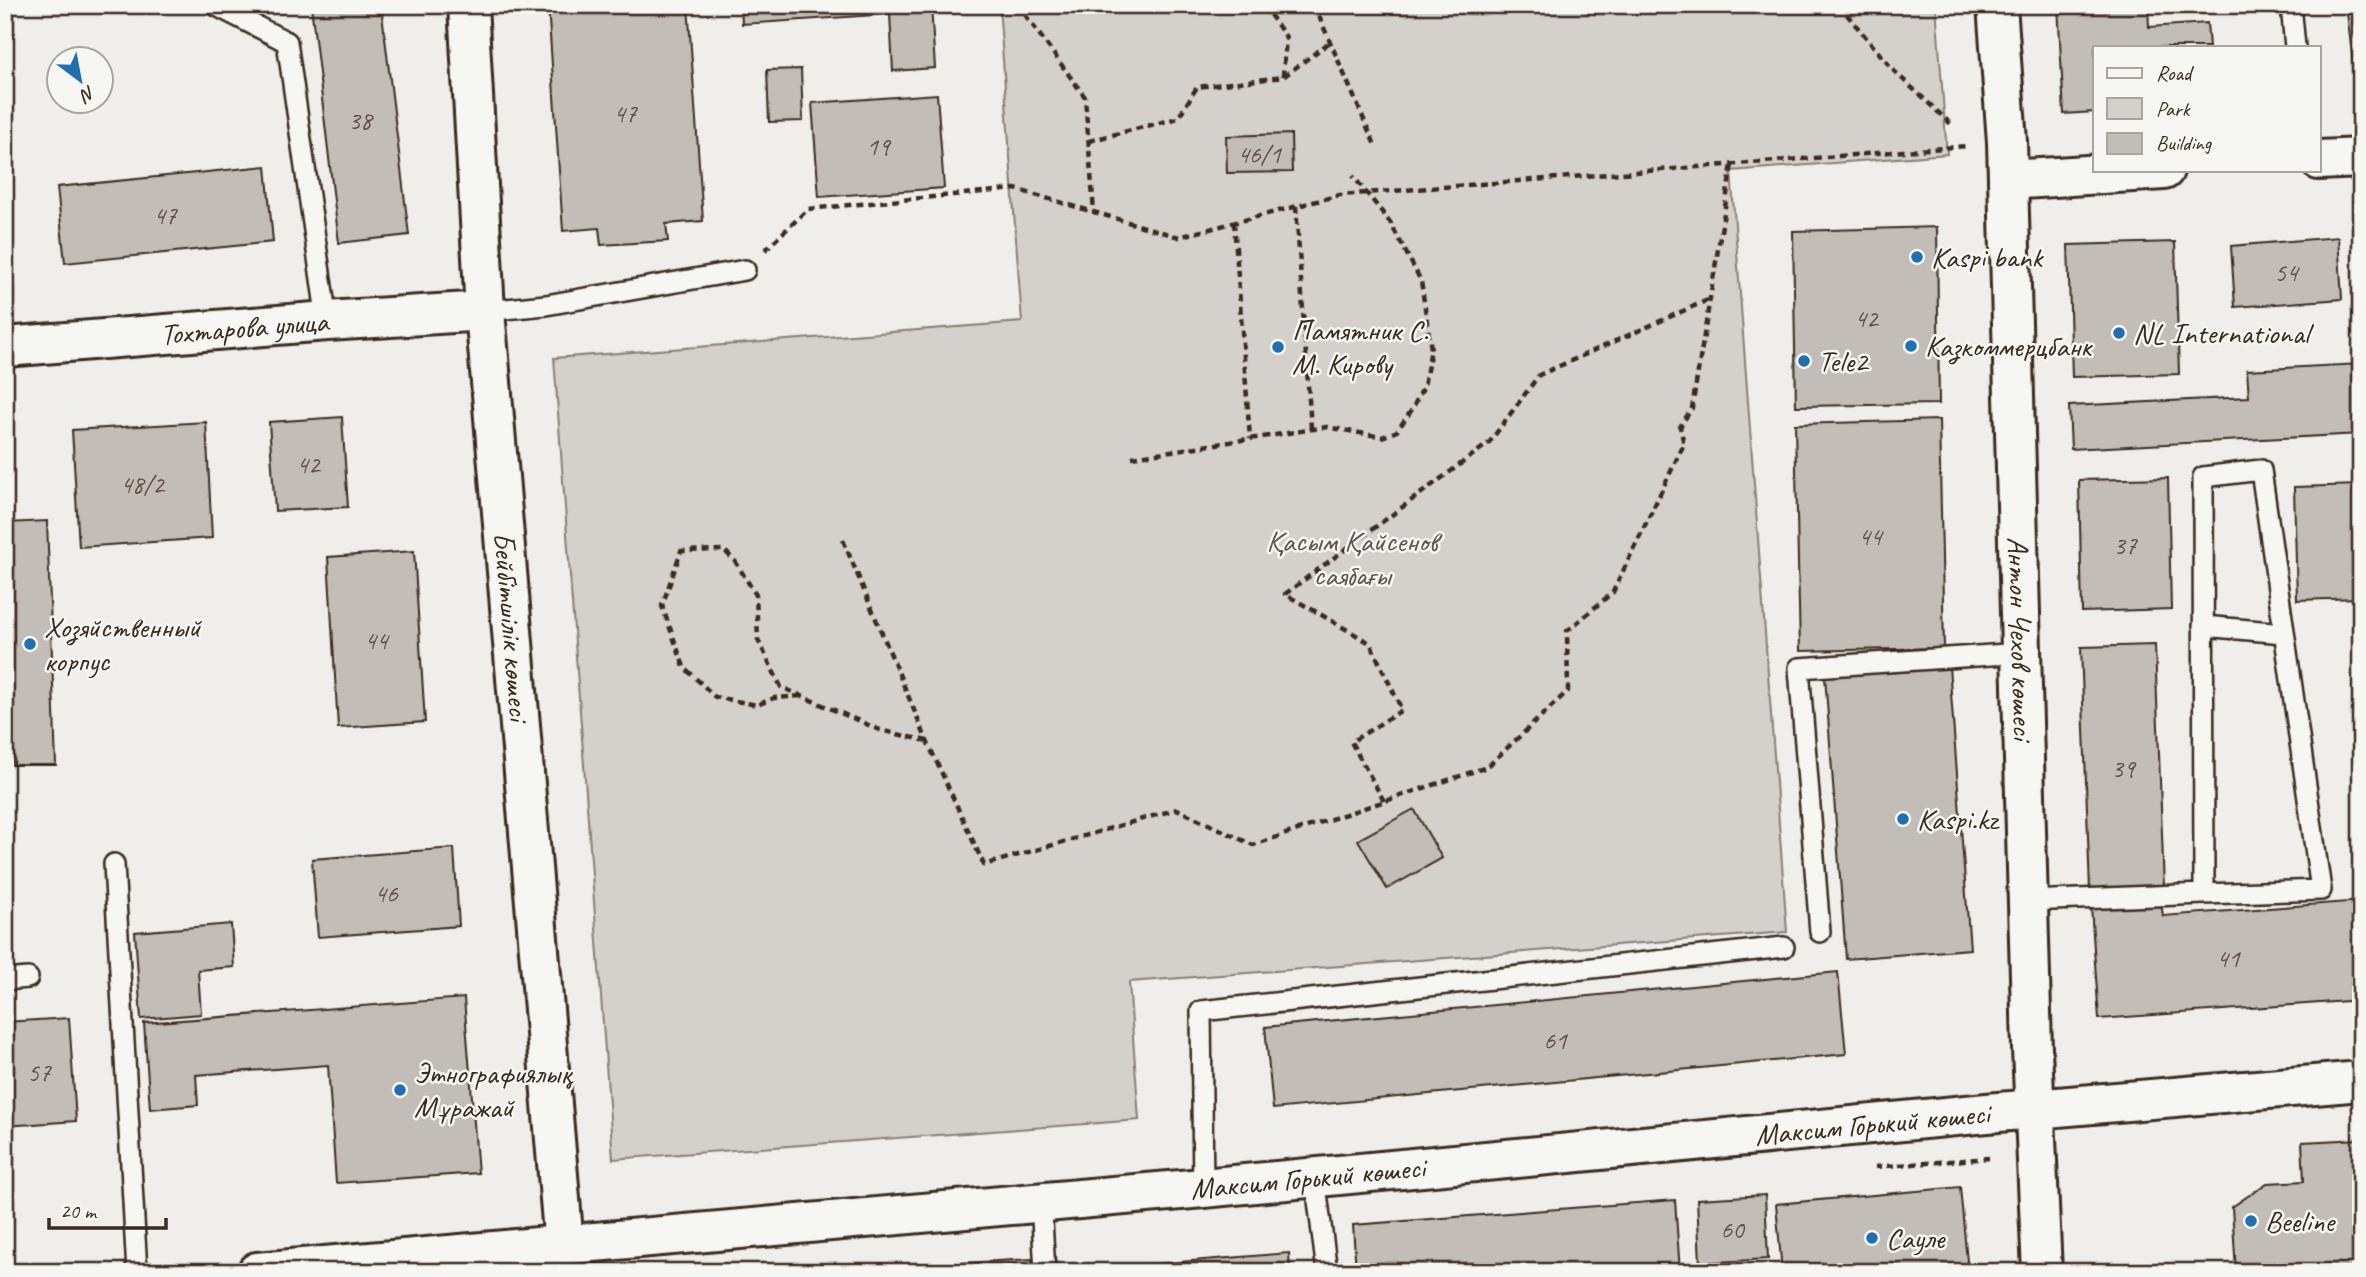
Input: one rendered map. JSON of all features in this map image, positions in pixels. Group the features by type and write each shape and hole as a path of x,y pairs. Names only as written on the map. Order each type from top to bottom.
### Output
{"street":[{"name":"Бейбітшілік көшесі","path":"468,5 485,311 564,1245"},
{"name":"Антон Чехов көшесі","path":"1997,5 2007,142 2034,1109 2042,1272"},
{"path":"2320,160 2361,158"},
{"path":"2008,180 2133,172"},
{"name":"Тохтарова улица","path":"5,347 485,311"},
{"name":"Максим Горький көшесі","path":"257,1272 2361,1081"}],"lane":[{"path":"215,5 287,41 327,321"},
{"path":"2291,5 2295,46"},
{"path":"485,311 546,305 745,270"},
{"path":"2028,901 2321,890 2261,470 2203,477 2204,894"},
{"path":"2203,626 2284,633"},
{"path":"1820,932 1799,668 2021,653"},
{"path":"114,864 137,1272"},
{"path":"1203,1188 1201,1011 1784,947"},
{"path":"5,980 28,978"},
{"path":"1315,1177 1327,1272"},
{"path":"1041,1202 1045,1272"}],"path":[{"path":"1030,5 1020,7 1085,97 1094,212"},
{"path":"1262,5 1286,37 1283,77"},
{"path":"1314,5 1376,145"},
{"path":"1839,5 1894,71 1952,125"},
{"path":"1089,141 1178,118 1197,87 1283,77 1330,42"},
{"path":"745,270 808,209 1015,189 1179,237 1340,195 2007,142"},
{"path":"843,540 927,741 984,865 1177,809 1253,845 1487,768 1568,691 1567,631 1613,592 1684,444 1680,427 1692,408 1731,164"},
{"path":"1132,457 1327,426 1381,437 1397,431 1424,386 1431,349 1421,281 1390,222 1353,176"},
{"path":"1296,206 1311,429"},
{"path":"1234,222 1250,439"},
{"path":"1384,802 1351,742 1402,710 1370,643 1285,594 1489,443 1539,375 1710,299"},
{"path":"801,696 774,698 757,705 715,697 684,667 662,606 681,551 724,550 735,561 756,595 758,640 781,687 880,730 927,741"}],"green space":[{"name":"Қасым Қайсенов саябағы","path":"999,5 1936,5 1947,154 1731,171 1787,932 1129,982 1139,1120 613,1159 554,358 1022,322"}],"building":[{"path":"311,5 381,5 409,235 339,243"},
{"path":"548,5 688,5 703,221 666,224 668,241 601,245 599,228 563,231"},
{"path":"741,5 931,5 935,68 893,71 890,14 742,24"},
{"path":"2058,5 2148,5 2149,27 2207,23 2209,46 2093,46 2093,112 2064,114"},
{"path":"2346,5 2361,5 2361,103 2358,104"},
{"path":"801,69 803,121 769,122 767,70"},
{"path":"937,94 944,188 819,197 812,103"},
{"path":"1291,134 1292,172 1227,173 1226,136"},
{"path":"266,166 273,242 65,263 57,187"},
{"path":"1937,227 1939,404 1796,406 1793,231"},
{"path":"2338,237 2342,299 2235,307 2231,246"},
{"path":"2175,242 2179,374 2072,377 2068,245"},
{"path":"2361,364 2361,434 2071,449 2069,406 2249,397 2247,370"},
{"path":"342,417 348,507 275,511 269,422"},
{"path":"1939,420 1944,648 1800,651 1795,424"},
{"path":"206,422 212,538 79,547 72,430"},
{"path":"2168,478 2171,609 2082,612 2079,480"},
{"path":"2361,485 2361,598 2297,600 2294,487"},
{"name":"Хозяйственный корпус","path":"47,521 56,765 12,765 6,523"},
{"path":"414,551 425,722 338,728 328,557"},
{"path":"2155,645 2164,889 2090,891 2081,647"},
{"path":"2358,661 2361,661 2361,735"},
{"path":"1949,666 1970,949 1846,959 1825,676"},
{"path":"1414,809 1442,858 1387,889 1358,840"},
{"path":"454,848 459,926 318,937 312,859"},
{"path":"2361,901 2361,1000 2099,1019 2091,907 2161,902 2163,916"},
{"path":"231,924 234,967 198,970 201,1014 141,1019 135,932"},
{"path":"1838,972 1846,1054 1273,1109 1265,1027"},
{"name":"Этнографиялық Мұражай","path":"464,998 478,1173 336,1183 328,1065 196,1075 198,1105 150,1109 144,1023"},
{"path":"69,1018 76,1121 5,1126 5,1022"},
{"path":"2361,1139 2361,1272 2236,1272 2232,1207 2267,1183 2304,1181 2302,1142"},
{"name":"Сауле","path":"1960,1187 1968,1272 1782,1272 1776,1204"},
{"path":"1765,1195 1768,1259 1700,1263 1697,1199"},
{"path":"1675,1200 1680,1272 1356,1272 1353,1225"},
{"path":"1289,1253 1290,1272 1144,1272 1144,1265"},
{"path":"1032,1259 1033,1272 813,1272"}],"place":[{"name":"Kaspi bank","path":"1917,257"},
{"name":"NL International","path":"2119,333"},
{"name":"Казкоммерцбанк","path":"1911,346"},
{"name":"Памятник С. М. Кирову","path":"1278,347"},
{"name":"Tele2","path":"1804,361"},
{"name":"Хозяйственный корпус","path":"30,644"},
{"name":"Kaspi.kz","path":"1903,819"},
{"name":"Этнографиялық Мұражай","path":"400,1090"},
{"name":"Beeline","path":"2251,1221"},
{"name":"Сауле","path":"1872,1238"}]}
